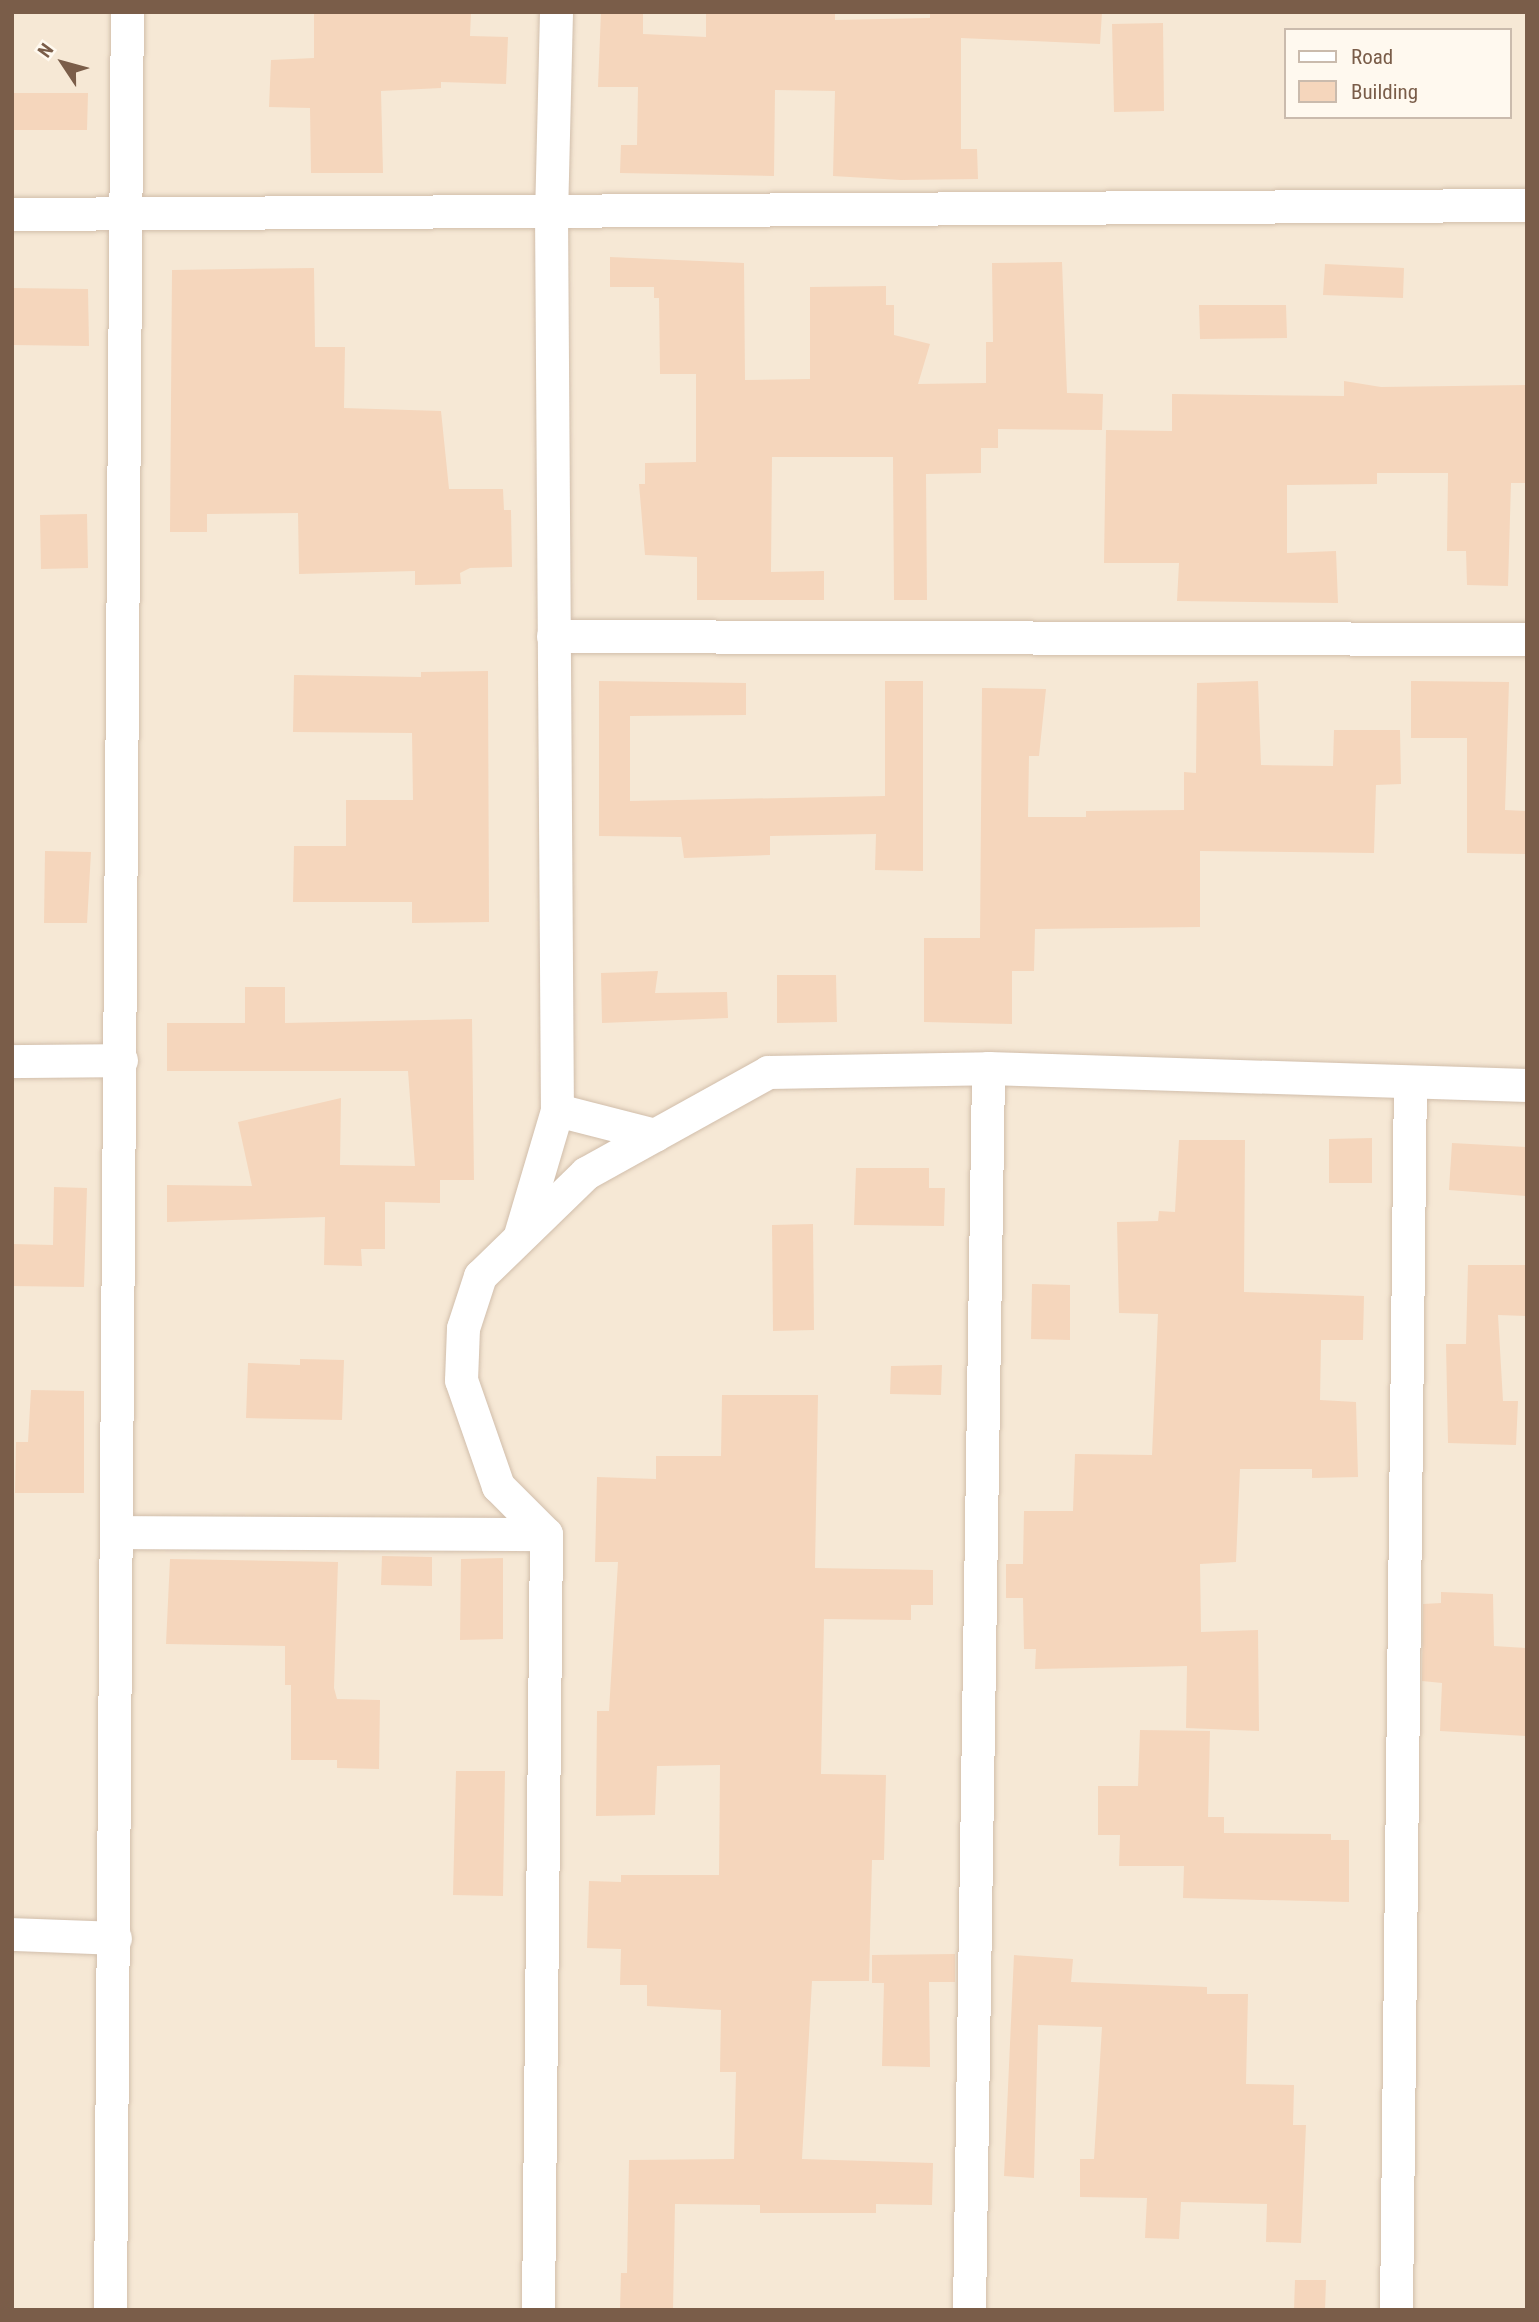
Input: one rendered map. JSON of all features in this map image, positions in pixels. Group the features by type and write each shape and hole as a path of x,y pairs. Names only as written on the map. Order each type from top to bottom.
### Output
{"street":[{"path":"110,2310 119,1532 127,12"},
{"path":"519,1238 557,1110 551,212 556,12"},
{"path":"12,214 127,211 551,212 1527,205"},
{"path":"553,636 1527,639"},
{"path":"12,1061 121,1060"},
{"path":"969,2310 988,1068"},
{"path":"538,2310 546,1534 498,1486 461,1380 463,1328 480,1276 586,1173 768,1072 988,1068 1527,1085"},
{"path":"1396,2310 1410,1083"},
{"path":"557,1110 654,1135"},
{"path":"119,1532 546,1534"},
{"path":"12,1934 115,1938"}],"shaded area":[{"path":"12,12 1527,12 1527,2310 12,2310"}],"building":[{"path":"314,12 471,12 470,36 508,37 506,84 441,82 441,88 381,91 383,173 311,173 310,108 269,107 271,60 314,58"},
{"path":"601,12 643,12 643,34 706,37 706,12 835,12 835,20 930,18 930,12 1102,12 1100,44 961,38 961,149 977,149 978,179 901,180 833,176 835,91 775,90 774,176 620,173 621,145 637,145 638,87 598,87"},
{"path":"1163,23 1164,111 1114,112 1112,24"},
{"path":"12,93 88,93 87,130 12,130"},
{"path":"610,257 744,263 745,380 810,379 810,287 886,286 886,305 894,305 894,335 930,344 918,384 986,383 986,342 993,342 992,263 1062,262 1067,393 1103,394 1102,430 998,429 998,448 981,448 981,473 926,474 927,600 894,600 893,457 772,457 771,572 824,571 824,600 697,600 697,557 645,555 639,484 645,484 645,463 696,462 696,374 660,374 659,298 654,298 654,287 610,287"},
{"path":"1325,264 1404,268 1403,298 1323,295"},
{"path":"314,268 315,347 345,347 344,408 441,411 449,489 503,489 504,510 511,510 512,567 470,568 460,573 461,584 415,585 415,571 299,574 298,513 207,514 207,532 170,532 172,270"},
{"path":"12,288 88,289 89,346 12,345"},
{"path":"1199,305 1286,305 1287,338 1200,339"},
{"path":"1344,381 1381,387 1527,385 1527,483 1511,483 1508,586 1467,585 1466,551 1447,551 1448,473 1377,473 1377,484 1287,485 1287,553 1336,551 1338,603 1177,601 1179,563 1104,563 1106,430 1172,431 1172,394 1344,396"},
{"path":"87,514 88,568 41,569 40,515"},
{"path":"488,671 489,922 412,923 412,902 293,902 294,846 346,846 346,800 413,800 412,733 293,732 294,675 421,677 421,672"},
{"path":"599,681 746,683 746,715 630,716 630,801 885,796 885,681 923,681 923,871 875,870 876,834 770,836 770,855 684,858 681,837 599,836"},
{"path":"1258,681 1261,765 1333,766 1334,730 1400,730 1401,784 1376,785 1374,853 1200,851 1200,927 1035,929 1034,971 1012,971 1012,1024 924,1022 924,938 980,938 982,688 1046,689 1039,756 1029,756 1028,817 1086,817 1086,811 1184,810 1184,772 1196,773 1197,683"},
{"path":"1411,681 1509,682 1505,810 1527,811 1527,854 1467,853 1467,738 1411,738"},
{"path":"45,851 91,852 87,923 44,923"},
{"path":"658,971 655,993 727,992 728,1018 602,1023 601,973"},
{"path":"777,975 836,975 837,1022 777,1023"},
{"path":"245,987 285,987 285,1023 472,1019 474,1180 440,1180 440,1203 385,1202 385,1249 361,1249 362,1266 324,1265 325,1217 167,1222 167,1185 252,1186 238,1122 341,1098 340,1165 415,1166 408,1071 167,1071 167,1023 245,1023"},
{"path":"1372,1138 1372,1183 1329,1183 1329,1139"},
{"path":"1179,1140 1245,1140 1244,1292 1364,1296 1363,1340 1321,1340 1320,1400 1356,1402 1358,1477 1312,1478 1312,1469 1240,1469 1236,1562 1200,1564 1201,1632 1258,1630 1259,1731 1186,1728 1187,1666 1035,1669 1036,1649 1024,1649 1023,1598 1006,1598 1006,1564 1023,1564 1024,1511 1073,1511 1075,1454 1152,1455 1158,1314 1119,1313 1117,1222 1158,1221 1159,1211 1175,1212"},
{"path":"1452,1143 1527,1147 1527,1196 1449,1190"},
{"path":"856,1168 929,1168 929,1188 945,1188 944,1226 854,1225"},
{"path":"54,1187 87,1188 84,1287 12,1286 12,1244 53,1245"},
{"path":"813,1224 814,1330 773,1331 772,1225"},
{"path":"1468,1265 1527,1265 1527,1316 1498,1315 1503,1401 1518,1401 1516,1445 1448,1443 1446,1344 1466,1344"},
{"path":"1032,1284 1070,1285 1070,1340 1031,1339"},
{"path":"300,1359 344,1360 342,1420 246,1418 248,1363 300,1365"},
{"path":"942,1365 941,1395 890,1394 891,1366"},
{"path":"31,1390 84,1391 84,1493 15,1493 16,1442 28,1442"},
{"path":"722,1395 818,1395 815,1568 933,1570 933,1605 911,1605 911,1620 824,1619 821,1774 886,1775 884,1860 872,1860 869,1981 812,1981 802,2159 933,2163 932,2205 876,2204 876,2213 760,2213 760,2205 675,2204 673,2310 620,2310 621,2273 627,2273 629,2160 734,2159 736,2072 720,2072 721,2010 647,2006 647,1985 620,1985 621,1949 587,1948 589,1881 621,1882 621,1875 719,1875 720,1765 657,1766 655,1815 596,1816 597,1711 609,1711 618,1562 595,1562 597,1477 656,1479 656,1456 721,1456"},
{"path":"382,1556 432,1557 432,1586 381,1585"},
{"path":"503,1558 503,1639 460,1640 461,1559"},
{"path":"170,1559 338,1562 334,1688 337,1699 380,1700 379,1769 337,1768 337,1760 291,1760 291,1685 285,1685 285,1646 166,1644"},
{"path":"1441,1592 1493,1594 1494,1646 1527,1648 1527,1736 1440,1731 1442,1683 1422,1681 1423,1604 1441,1603"},
{"path":"1140,1730 1210,1731 1208,1817 1224,1817 1224,1833 1331,1834 1331,1840 1349,1840 1349,1902 1183,1898 1184,1866 1119,1866 1120,1835 1098,1835 1098,1786 1138,1786"},
{"path":"456,1771 505,1771 503,1896 453,1895"},
{"path":"955,1954 955,1982 929,1982 930,2067 882,2066 884,1983 872,1983 872,1955"},
{"path":"1014,1955 1073,1959 1071,1982 1207,1987 1207,1994 1248,1994 1246,2084 1294,2085 1293,2125 1306,2125 1301,2243 1266,2242 1267,2204 1181,2202 1179,2239 1145,2238 1147,2198 1080,2197 1080,2159 1094,2159 1102,2027 1038,2025 1034,2178 1004,2176"},
{"path":"1295,2280 1326,2280 1325,2310 1294,2310"}]}
